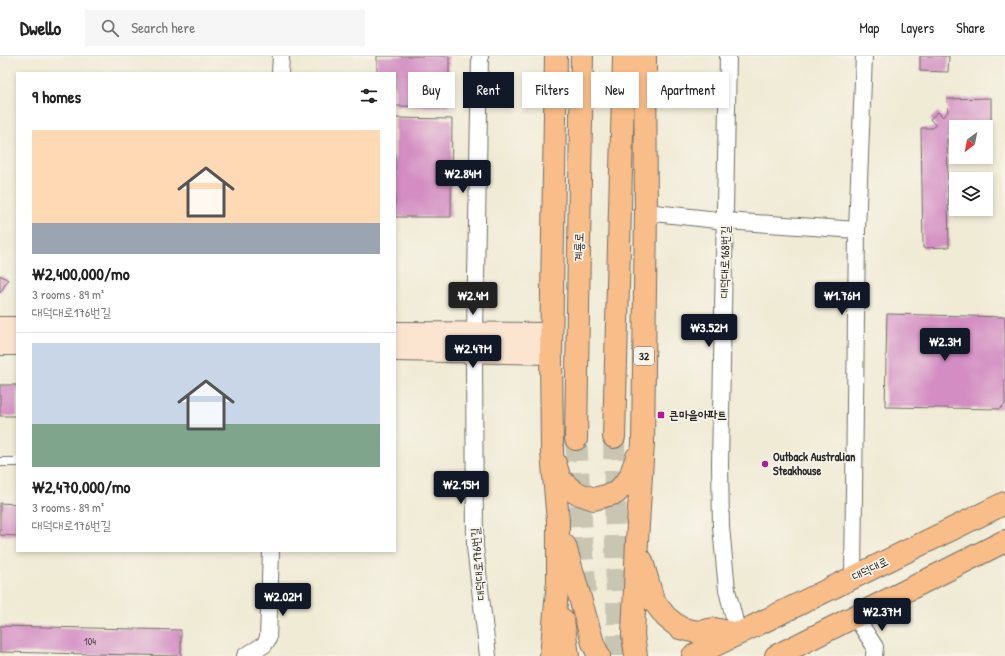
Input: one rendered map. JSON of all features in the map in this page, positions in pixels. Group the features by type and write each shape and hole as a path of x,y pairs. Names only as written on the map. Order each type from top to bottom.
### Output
{"main road":[{"path":"551,656 558,581 558,521 552,453 551,343 556,56"},
{"name":"계룡로","path":"576,439 582,56"},
{"name":"32","path":"614,438 624,56"},
{"name":"32","path":"636,656 633,635 643,444 646,212 645,56"},
{"path":"552,453 560,479 574,492 594,499 616,493 629,479 643,444"},
{"name":"대덕대로","path":"693,656 1005,503"},
{"path":"558,521 598,656"},
{"path":"637,541 653,600 666,617 680,628 697,632 714,629 738,634"},
{"path":"776,656 1005,541"},
{"path":"558,581 568,656"}],"street":[{"path":"280,72 281,56"},
{"name":"대덕대로176번길","path":"480,56 474,343 475,546 488,656"},
{"name":"대덕대로168번길","path":"728,56 726,221 720,464 721,527 727,590 738,634"},
{"path":"853,578 857,230 864,56"},
{"path":"646,212 726,221 857,230"},
{"path":"0,328 16,328"},
{"path":"396,333 474,343"},
{"path":"396,350 474,343 551,343"},
{"path":"0,344 16,344"},
{"path":"245,656 264,645 268,639 271,552"},
{"path":"855,616 875,647 874,656"}],"lane":[{"path":"0,462 16,462"}],"building":[{"path":"377,56 449,56 449,72 408,72 408,106 396,106 396,72 377,72"},
{"path":"920,56 949,56 948,72 920,71"},
{"path":"991,98 991,120 949,120 949,137 947,139 949,247 923,248 921,128 932,128 936,126 930,119 938,112 943,117 948,112 947,99"},
{"path":"396,118 452,119 451,217 396,217"},
{"path":"0,275 8,280 0,293"},
{"path":"887,314 1005,317 1005,404 1000,409 885,407"},
{"path":"0,385 16,385 16,416 0,416"},
{"path":"0,503 16,504 16,536 0,535"},
{"path":"0,626 181,630 181,656 0,652"}],"tunnel":[{"path":"614,437 618,656"},
{"path":"576,439 586,601"}],"place":[{"name":"큰마을아파트","path":"661,415"},
{"name":"Outback Australian Steakhouse","path":"765,464"}]}
